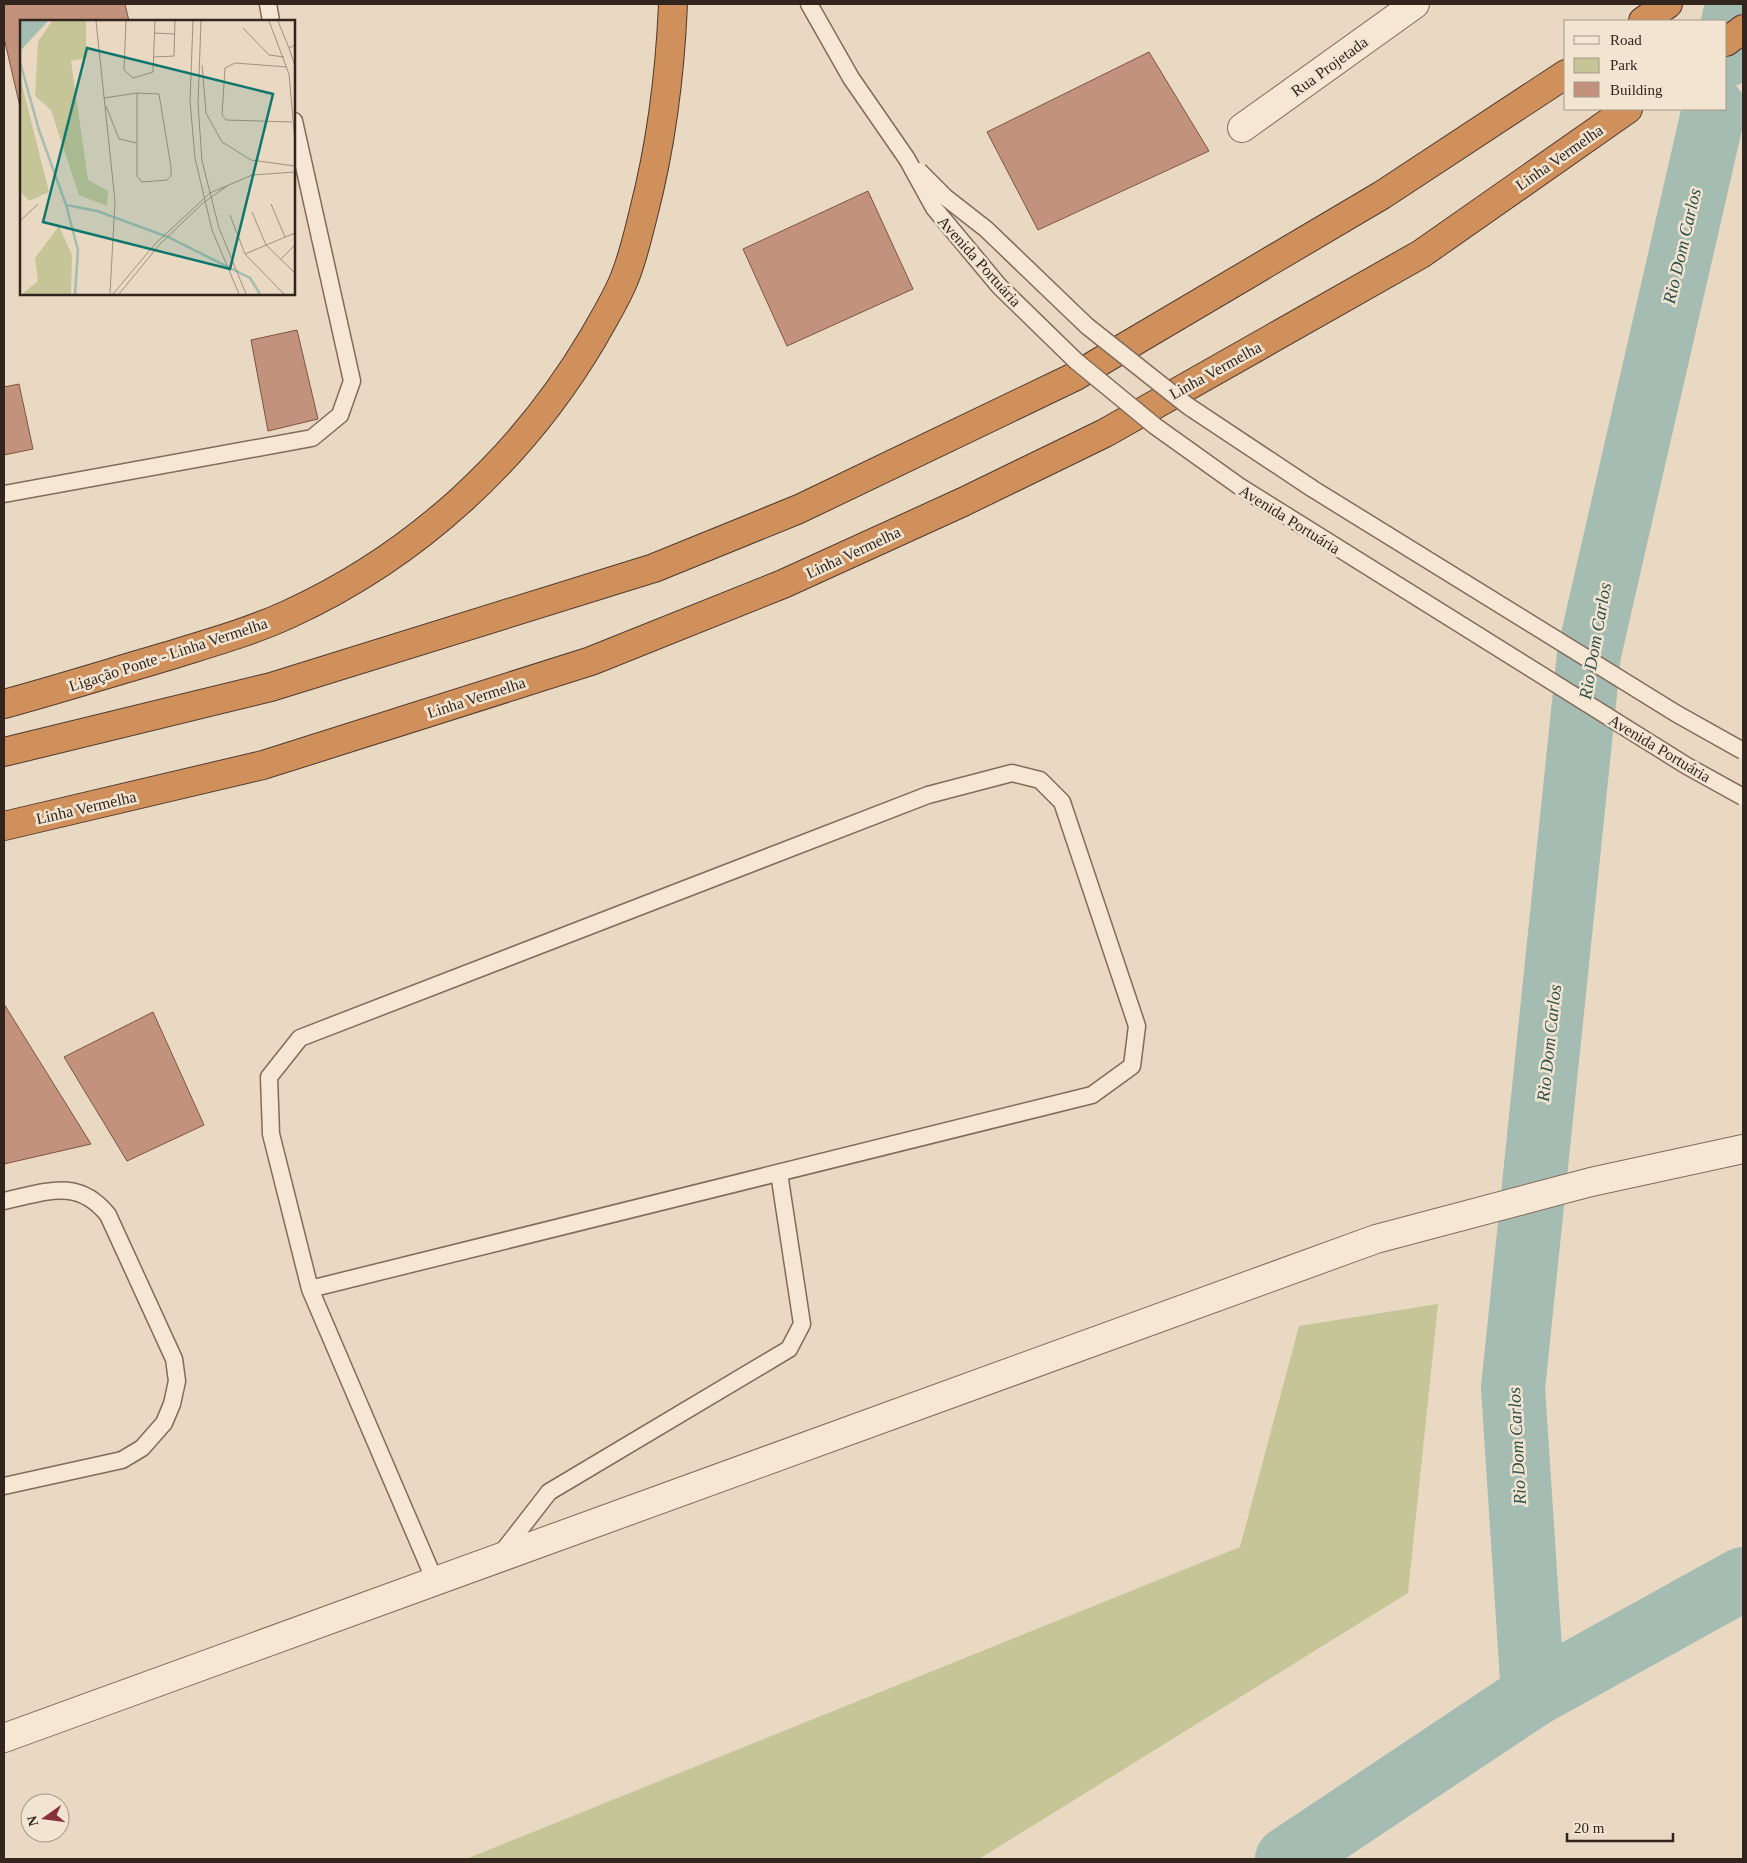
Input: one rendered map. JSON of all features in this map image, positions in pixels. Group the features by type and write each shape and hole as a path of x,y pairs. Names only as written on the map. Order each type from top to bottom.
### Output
{"highway":[{"name":"Ligação Ponte - Linha Vermelha","path":"4,704 246,632 332,592 383,562 440,519 516,445 577,365 604,319 625,276 654,166 665,102 673,4"},
{"path":"1644,20 1668,4"},
{"path":"1727,41 1743,29"},
{"path":"4,752 280,684 654,568 799,509 1074,377 1382,195 1564,75"},
{"name":"Linha Vermelha","path":"4,826 263,765 591,661 783,584 963,502 1105,433 1421,254 1627,110"}],"street":[{"name":"Rua Projetada","path":"1242,128 1415,4"},
{"path":"4,1738 1376,1239 1591,1182 1743,1149"}],"lane":[{"path":"268,4 271,20"},
{"name":"Avenida Portuária","path":"809,4 851,78 907,158 934,208 999,286 1076,361 1156,426 1224,476 1687,766 1743,796"},
{"path":"4,494 312,438 340,416 352,381 295,125"},
{"name":"Avenida Portuária","path":"907,158 945,197 986,229 1080,321 1188,406 1322,494 1677,714 1743,751"},
{"path":"310,1289 1092,1095 1132,1066 1137,1026 1062,802 1040,780 1012,773 928,795 300,1038 269,1077 271,1134 310,1289 435,1581"},
{"path":"497,1558 549,1492 789,1349 802,1324 779,1172"},
{"path":"4,1201 72,1189 97,1201 108,1216 174,1359 177,1381 172,1404 164,1424 142,1448 122,1460 4,1486"}],"green space":[{"path":"1438,1304 1408,1593 979,1859 466,1859 1240,1547 1299,1326"}],"building":[{"path":"4,4 125,4 129,20 20,20 20,107 4,38"},
{"path":"1149,52 1209,151 1038,230 987,132"},
{"path":"868,191 913,289 787,346 743,249"},
{"path":"297,330 318,419 268,431 251,340"},
{"path":"19,384 33,449 4,455 4,387"},
{"path":"4,1004 91,1144 4,1164"},
{"path":"153,1012 204,1125 127,1161 64,1057"}],"waterway":[{"name":"Rio Dom Carlos","path":"1727,50 1737,4"},
{"name":"Rio Dom Carlos","path":"1287,1859 1533,1695 1513,1388 1589,654 1714,110"},
{"path":"1533,1695 1743,1579"}]}
